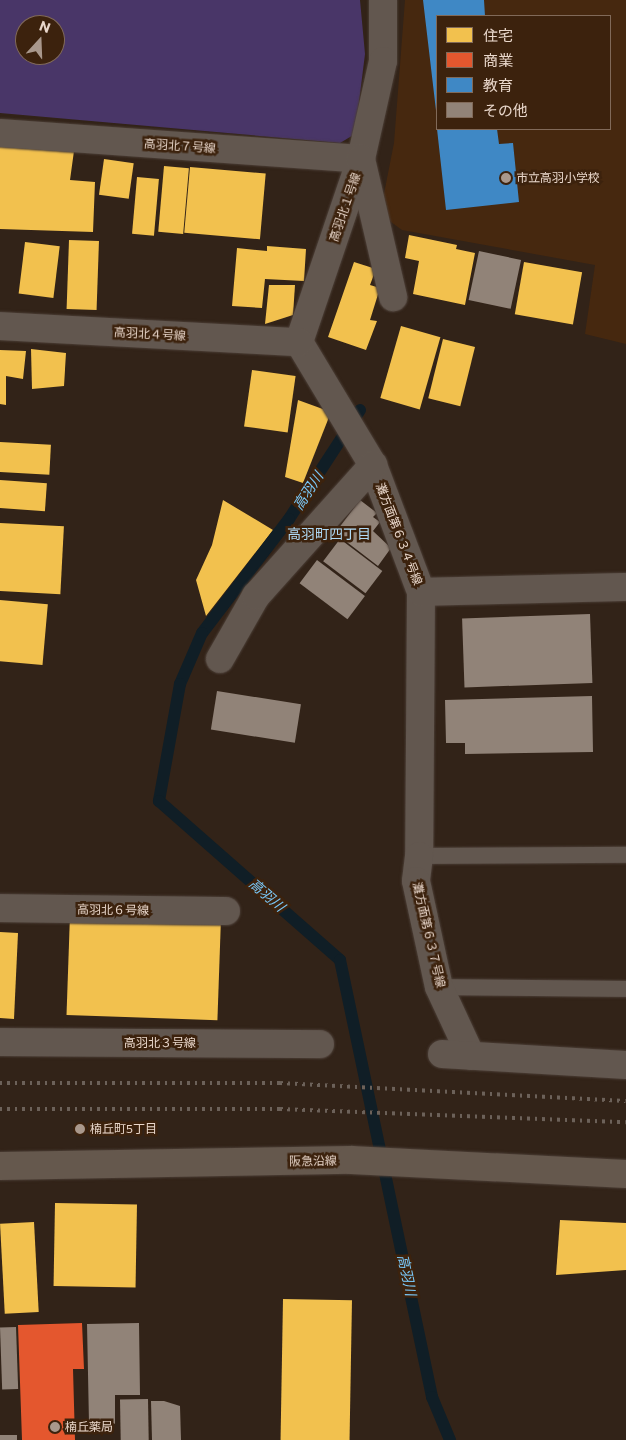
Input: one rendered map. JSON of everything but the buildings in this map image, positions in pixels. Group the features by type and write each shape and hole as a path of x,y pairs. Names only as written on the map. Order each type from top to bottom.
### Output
{"street":[{"name":"高羽北１号線","path":"299,342 361,158 383,61 383,0"},
{"name":"高羽北７号線","path":"0,133 361,158"},
{"path":"361,158 393,297"},
{"name":"高羽北４号線","path":"0,326 299,342"},
{"name":"灘方面第６３４号線","path":"299,342 368,459 421,592 626,587"},
{"path":"220,659 256,596 368,459"},
{"name":"灘方面第６３７号線","path":"421,592 419,856 416,880 440,987 472,1056"},
{"name":"高羽北６号線","path":"0,908 226,911"},
{"name":"高羽北３号線","path":"0,1042 320,1044"},
{"path":"442,1054 626,1065"},
{"name":"阪急沿線","path":"0,1166 351,1160 626,1174"}],"lane":[{"path":"419,856 626,855"},
{"path":"440,987 626,988"}],"shaded area":[{"path":"0,0 360,0 365,54 355,134 340,143 0,113"},
{"name":"市立高羽小学校","path":"405,0 626,0 626,344 585,334 595,265 402,230 380,214 394,143"}],"waterway":[{"name":"高羽川","path":"360,410 289,519 202,633 180,684 159,801 340,960 432,1397 450,1440"}],"railway":[{"path":"0,1083 280,1083 626,1101"},
{"path":"0,1109 280,1109 626,1122"}],"place":[{"name":"市立高羽小学校","path":"506,178"},
{"name":"楠丘町5丁目","path":"80,1129"},
{"name":"楠丘薬局","path":"55,1427"}],"district":[{"name":"高羽町四丁目","path":"329,534"}]}
